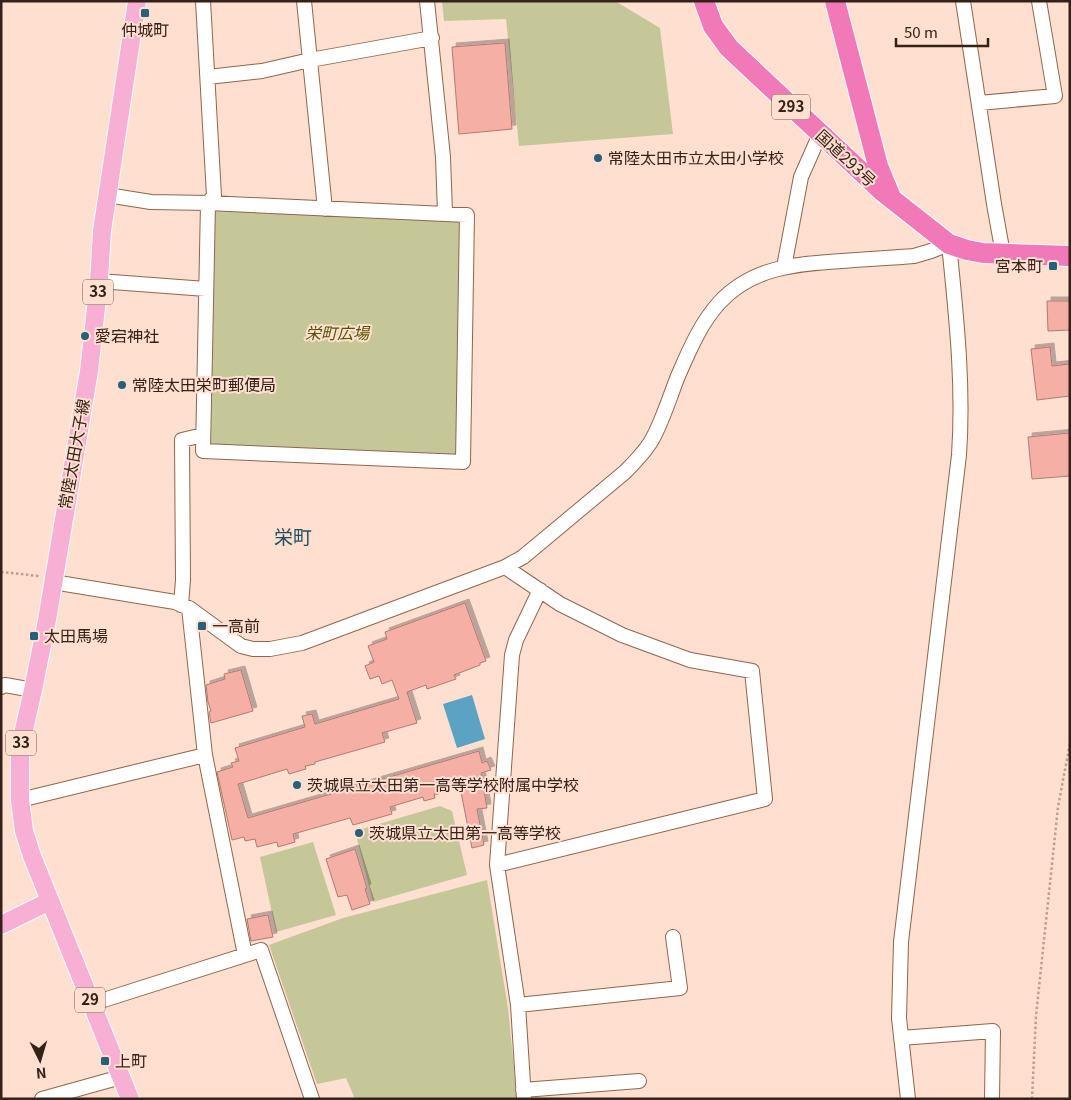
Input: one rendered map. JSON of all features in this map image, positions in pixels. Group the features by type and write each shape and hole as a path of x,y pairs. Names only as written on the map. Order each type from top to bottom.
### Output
{"highway":[{"name":"国道293号","path":"704,1 713,26 729,48 820,134 871,171 893,201 949,244 966,250 1003,254 1070,256"},
{"name":"国道293号","path":"835,1 871,171"}],"main road":[{"name":"常陸太田大子線","path":"50,901 27,839 20,800 20,747 33,690 89,371 99,281 102,231 137,1"},
{"path":"1,925 50,901"},
{"name":"29","path":"50,901 130,1099"}],"street":[{"path":"107,195 152,202 208,203 467,215 463,462 203,451 208,203 214,196 203,1"},
{"path":"304,1 325,209"},
{"path":"427,1 443,156 445,213"},
{"path":"963,1 1003,254"},
{"path":"979,104 1055,96 1038,1"},
{"path":"208,77 262,71 310,60 432,38"},
{"path":"784,267 801,177 820,134"},
{"path":"53,580 175,602 241,646 253,649 270,649 302,643 505,567 523,557 625,472 639,458 651,442 692,343 703,324 733,290 754,277 784,267 800,264 914,256 931,252 949,244 960,374 961,421 958,465 901,942 899,1018 908,1099"},
{"path":"99,281 206,289"},
{"path":"203,435 182,440 183,580 185,607 206,755 245,955"},
{"path":"497,865 765,799 752,671 690,660 622,635 560,604 505,567"},
{"path":"540,590 516,640 512,655 497,865 518,1005 524,1094 639,1081"},
{"path":"1,687 5,685 33,690"},
{"path":"20,800 206,755"},
{"path":"518,1005 680,988 673,937"},
{"path":"91,1004 261,950 312,1099"},
{"path":"901,1038 993,1031 992,1099"},
{"path":"42,1099 121,1077"}],"path":[{"path":"1,572 53,580"},
{"path":"1032,1099 1036,1016 1058,807 1067,749 1070,743"}],"green space":[{"path":"442,1 615,1 660,28 673,134 519,146 506,19 444,21"},
{"name":"栄町広場","path":"214,210 463,218 459,454 455,458 211,448"},
{"path":"440,806 452,811 467,875 373,902 355,831"},
{"path":"313,842 336,915 276,932 260,857"},
{"path":"487,880 508,1008 517,1099 355,1099 346,1078 317,1084 269,945 343,918"}],"water":[{"path":"472,695 485,739 457,748 443,704"}],"building":[{"path":"505,43 512,129 459,134 452,47"},
{"path":"1047,301 1070,301 1070,330 1048,331"},
{"path":"1050,347 1052,366 1070,364 1070,396 1037,400 1031,349"},
{"path":"1070,433 1070,476 1032,479 1028,437"},
{"path":"465,603 486,661 454,675 456,679 427,689 426,685 407,692 417,723 382,733 385,742 315,762 315,764 305,766 306,769 289,774 287,769 238,784 248,818 479,751 482,763 487,761 491,770 481,773 487,808 477,809 484,845 472,848 460,787 434,794 435,798 424,801 423,797 390,807 392,814 353,825 350,818 293,834 295,842 278,847 277,842 257,847 255,839 245,841 244,837 232,840 217,772 233,767 231,763 239,761 235,748 305,727 302,716 312,714 315,724 399,699 392,680 382,684 379,676 370,679 365,666 374,662 368,646 387,639 385,632"},
{"path":"241,670 253,711 211,723 209,712 211,711 206,685 225,679 224,674"},
{"path":"355,849 370,904 352,910 347,895 338,897 326,859"},
{"path":"268,915 273,937 251,941 247,919"}],"place":[{"name":"仲城町","path":"145,13"},
{"name":"常陸太田市立太田小学校","path":"598,158"},
{"name":"宮本町","path":"1053,266"},
{"name":"愛宕神社","path":"85,336"},
{"name":"常陸太田栄町郵便局","path":"122,385"},
{"name":"一高前","path":"202,626"},
{"name":"太田馬場","path":"34,636"},
{"name":"茨城県立太田第一高等学校附属中学校","path":"297,785"},
{"name":"茨城県立太田第一高等学校","path":"359,833"},
{"name":"上町","path":"105,1061"}],"district":[{"name":"栄町","path":"293,537"}]}
